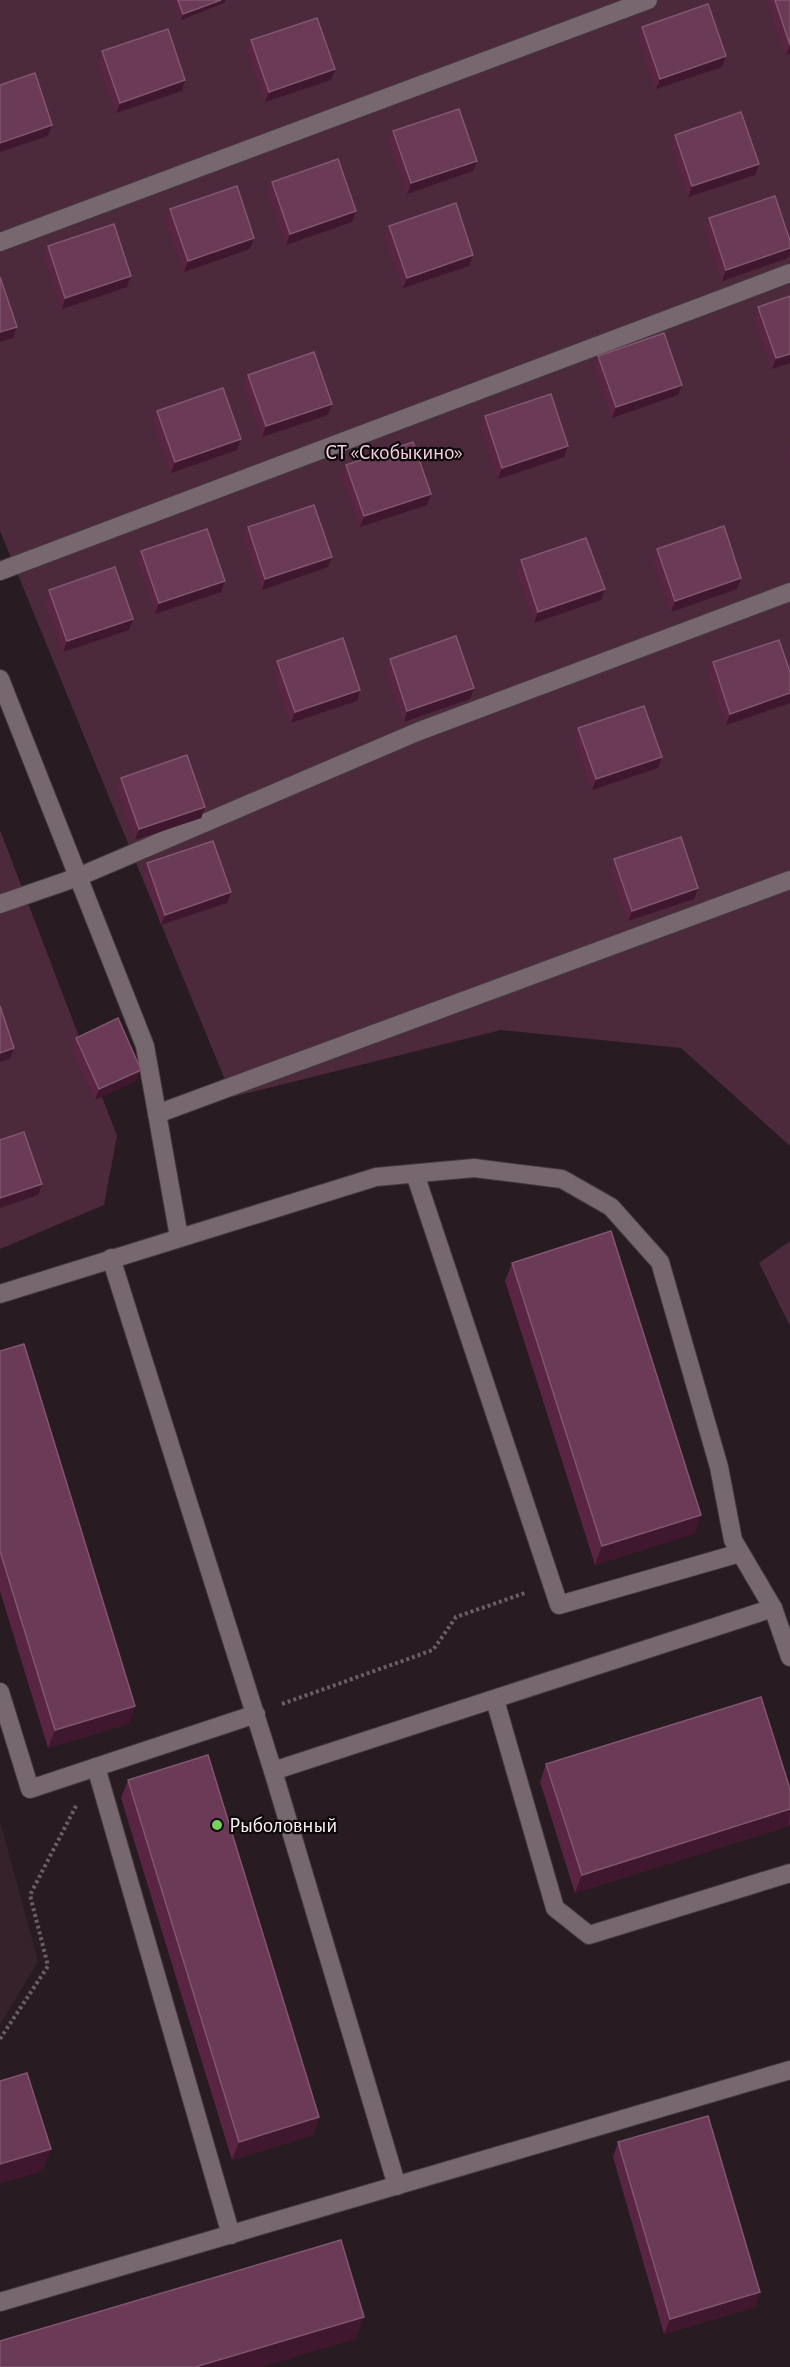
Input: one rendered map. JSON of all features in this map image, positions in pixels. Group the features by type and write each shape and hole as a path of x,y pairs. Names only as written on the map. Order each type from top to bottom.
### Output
{"street":[{"path":"0,243 648,0"},
{"path":"0,571 790,273"},
{"path":"0,904 78,877 417,732 790,592"},
{"path":"0,679 145,1046 179,1237"},
{"path":"157,1114 790,880"},
{"path":"0,1294 376,1177 474,1168 562,1179 611,1207 660,1262 719,1467 733,1540 773,1608 790,1658"},
{"path":"415,1174 559,1605 740,1553"},
{"path":"111,1258 256,1714 397,2186"},
{"path":"273,1771 495,1701 773,1608"},
{"path":"0,1692 30,1789 256,1714"},
{"path":"495,1701 555,1908 589,1935 790,1873"},
{"path":"96,1767 231,2235"},
{"path":"0,2302 790,2070"}],"path":[{"path":"256,1714 433,1650 456,1617 552,1584"},
{"path":"0,2039 48,1966 30,1895 96,1767"}],"shaded area":[{"path":"0,1821 38,1961 0,2025"}],"green space":[{"name":"СТ «Скобыкино»","path":"0,0 790,0 790,1146 681,1048 501,1030 232,1097 0,531"},
{"path":"0,830 117,1136 104,1205 0,1249"},
{"path":"790,1241 790,1326 759,1263"}],"building":[{"path":"178,0 221,0 183,14"},
{"path":"775,0 790,0 790,45"},
{"path":"708,4 726,56 660,79 642,27"},
{"path":"317,18 335,69 269,92 251,40"},
{"path":"168,29 185,80 120,103 102,51"},
{"path":"35,73 52,125 0,143 0,85"},
{"path":"459,109 477,161 411,183 393,131"},
{"path":"741,112 759,164 692,186 675,135"},
{"path":"338,159 356,211 290,234 272,182"},
{"path":"237,186 254,238 188,261 170,209"},
{"path":"775,196 790,241 790,248 726,270 709,218"},
{"path":"456,203 473,255 407,278 389,226"},
{"path":"114,224 131,276 65,298 48,246"},
{"path":"0,277 17,327 0,332"},
{"path":"790,296 790,354 776,358 758,307"},
{"path":"664,333 682,385 616,407 598,356"},
{"path":"314,352 332,404 266,426 248,375"},
{"path":"223,388 241,439 175,462 157,411"},
{"path":"551,394 568,446 502,468 485,416"},
{"path":"413,442 431,494 364,516 346,465"},
{"path":"314,505 332,557 265,579 248,527"},
{"path":"724,526 741,578 675,601 657,549"},
{"path":"207,529 225,581 159,603 141,551"},
{"path":"586,538 605,589 538,612 521,560"},
{"path":"115,567 133,619 67,641 49,590"},
{"path":"456,636 474,688 407,711 390,659"},
{"path":"343,638 360,690 295,712 277,661"},
{"path":"779,640 790,672 790,693 730,714 713,662"},
{"path":"644,706 662,757 596,779 578,728"},
{"path":"187,755 205,807 139,829 121,778"},
{"path":"681,837 698,888 632,911 614,859"},
{"path":"213,841 231,892 165,915 147,863"},
{"path":"0,1006 14,1048 0,1053"},
{"path":"118,1018 141,1070 99,1089 76,1038"},
{"path":"24,1132 42,1184 0,1198 0,1140"},
{"path":"611,1231 701,1515 602,1546 512,1263"},
{"path":"24,1344 135,1706 55,1730 0,1551 0,1351"},
{"path":"761,1697 790,1789 790,1809 582,1875 546,1764"},
{"path":"208,1755 319,2117 239,2142 128,1780"},
{"path":"27,2073 51,2149 0,2164 0,2081"},
{"path":"708,2116 760,2292 670,2319 618,2142"},
{"path":"341,2240 364,2317 195,2367 0,2367 0,2341"}],"place":[{"name":"Рыболовный","path":"217,1825"}]}
